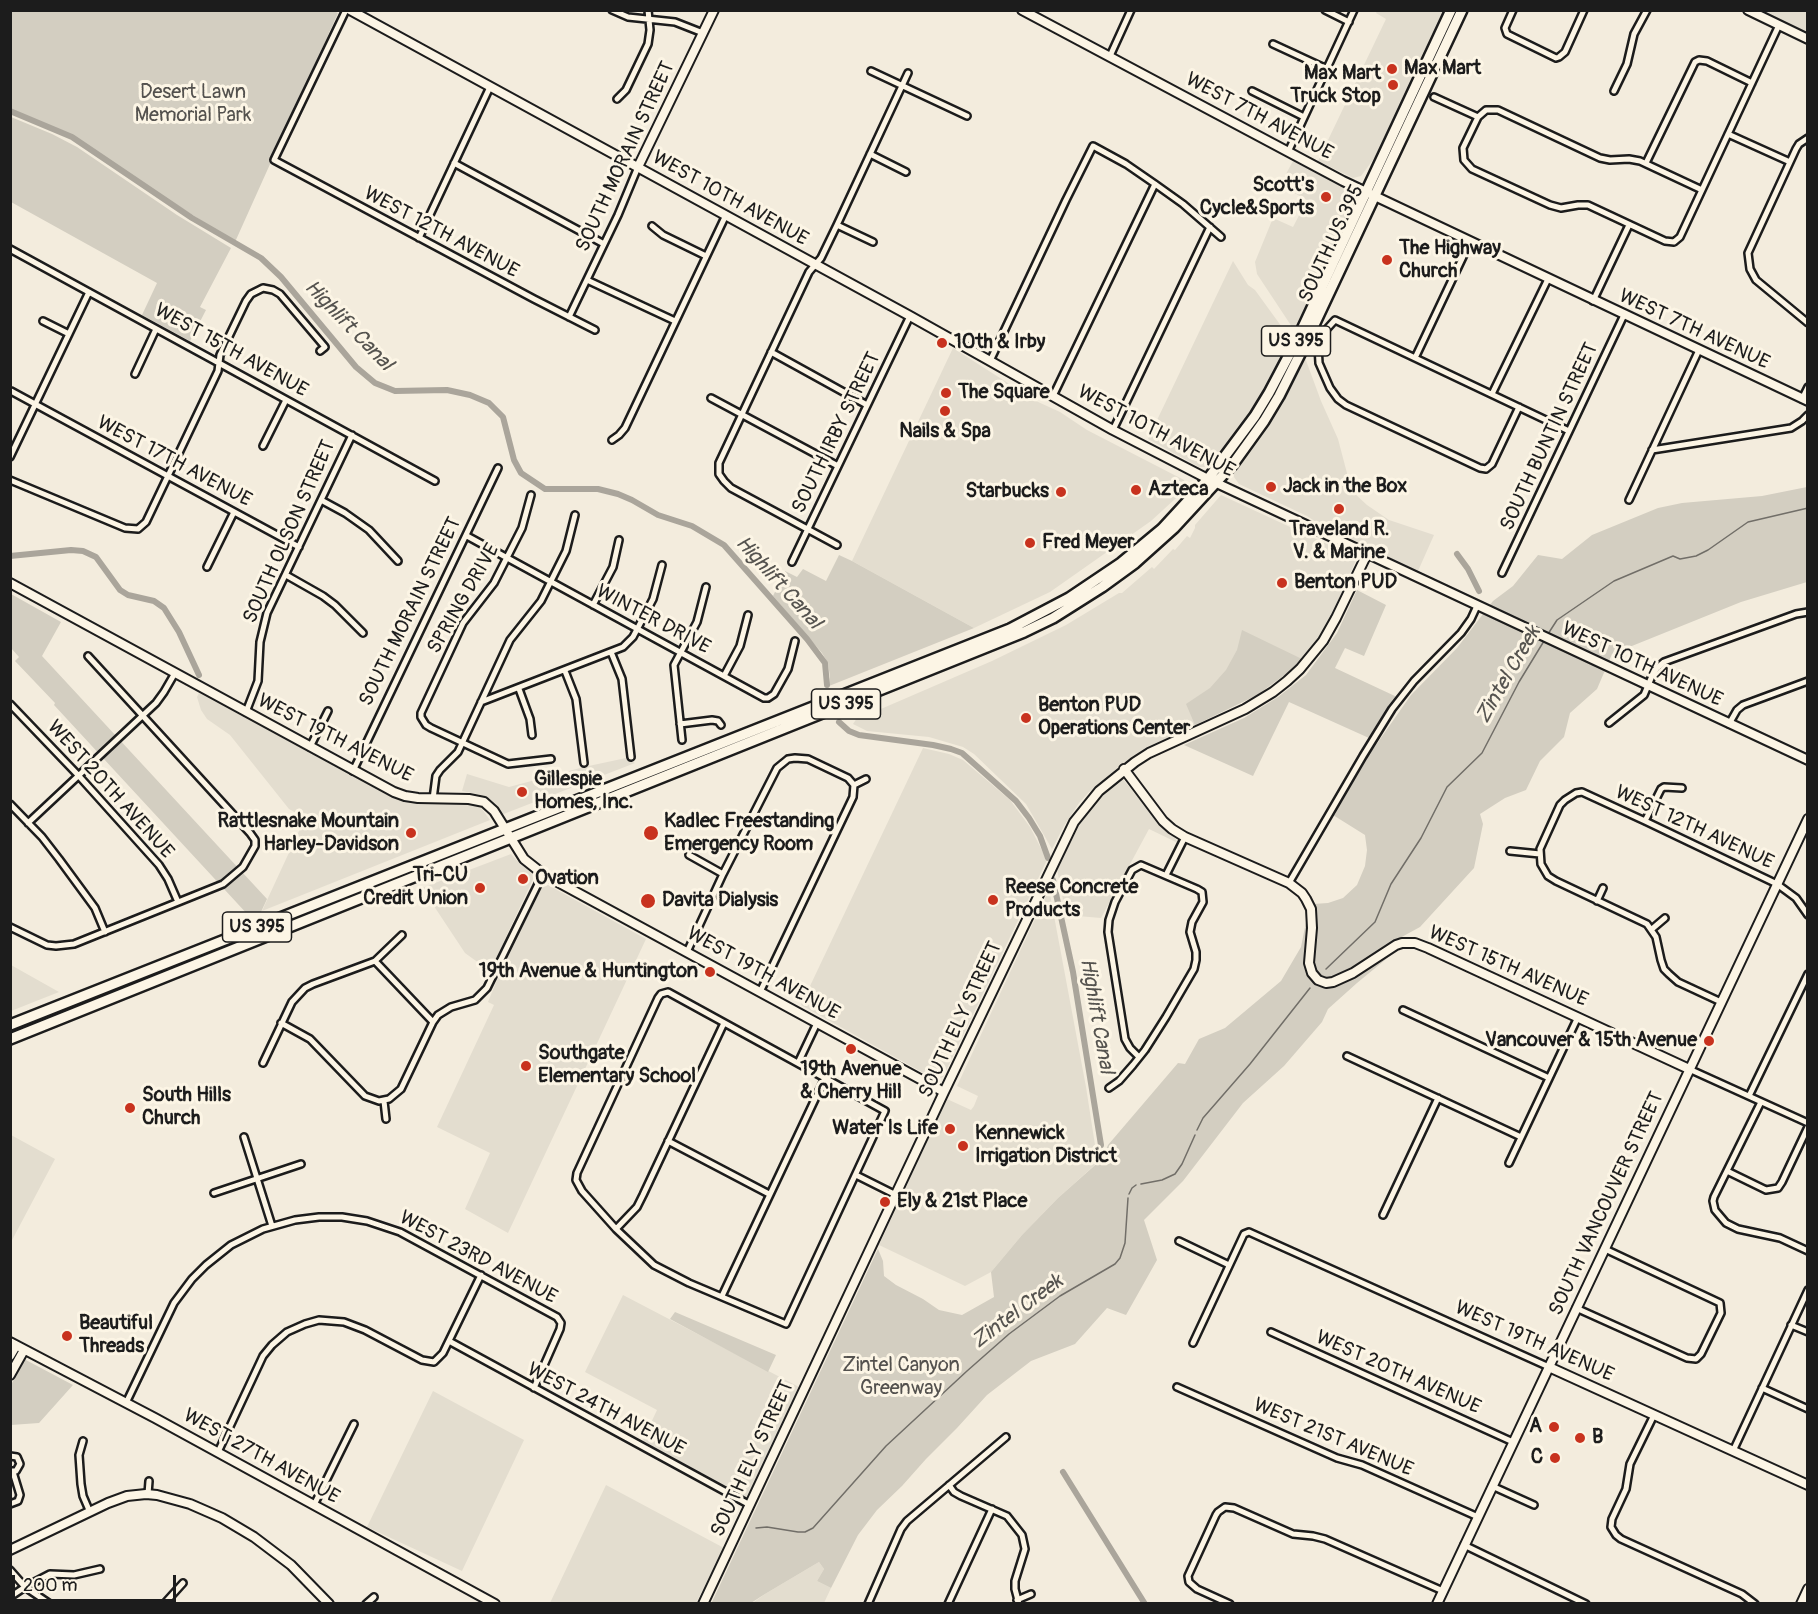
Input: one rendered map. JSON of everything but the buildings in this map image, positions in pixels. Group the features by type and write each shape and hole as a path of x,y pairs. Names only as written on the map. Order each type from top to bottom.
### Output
{"highway":[{"name":"SOUTH US 395","path":"1217,483 1257,432 1279,396 1371,194 1451,10"},
{"name":"SOUTH US 395","path":"1208,479 1256,416 1269,393 1462,10"},
{"name":"US 395","path":"10,1025 1010,629 1069,598 1121,563 1162,529 1208,479"},
{"name":"US 395","path":"10,1039 1024,632 1078,602 1135,563 1174,528 1217,483"}],"street":[{"name":"WEST 10TH AVENUE","path":"348,10 726,215 1113,430 1208,479 1808,760"},
{"name":"WEST 12TH AVENUE","path":"348,10 274,159 595,330"},
{"path":"612,10 628,17 675,22 703,33"},
{"path":"617,99 626,90 645,50 650,30 648,10"},
{"name":"SOUTH MORAIN STREET","path":"569,317 714,10"},
{"name":"WEST 7TH AVENUE","path":"1022,10 1371,194 1805,400"},
{"path":"1110,56 1131,10"},
{"path":"1325,10 1349,22"},
{"path":"1288,152 1354,10"},
{"path":"1513,10 1505,28 1509,36 1552,57 1559,57 1565,52 1584,10"},
{"path":"1614,91 1627,64 1634,34 1647,10"},
{"path":"1748,10 1808,39"},
{"path":"1702,190 1634,159 1600,158 1498,110 1486,110 1478,117 1463,148 1464,160 1469,166 1550,205 1588,206 1665,241 1674,242 1680,237 1702,190 1728,134 1779,25"},
{"path":"1274,44 1327,69"},
{"path":"1646,163 1692,65 1699,60 1707,62 1752,83"},
{"path":"871,71 967,116"},
{"path":"837,545 731,488 719,474 719,463 809,272 821,258 837,225 908,73"},
{"path":"419,238 490,87"},
{"path":"1252,91 1304,117"},
{"path":"1434,97 1478,117"},
{"path":"1728,134 1790,162"},
{"path":"1808,138 1799,144 1748,253 1750,269 1761,286 1808,323"},
{"path":"990,361 1093,146 1155,184 1183,204 1221,237"},
{"path":"870,154 906,172"},
{"path":"454,163 604,244"},
{"path":"1053,396 1155,184"},
{"path":"612,440 625,428 726,215"},
{"path":"837,225 873,242"},
{"path":"1593,300 1629,225"},
{"path":"652,226 663,235 706,256"},
{"path":"1113,430 1210,227"},
{"path":"1415,358 1470,242"},
{"name":"WEST 15TH AVENUE","path":"10,249 435,481"},
{"path":"1492,394 1548,279"},
{"path":"587,280 675,321"},
{"path":"10,480 125,528 138,529 146,522 218,370 220,355 246,301 255,291 263,288 273,290 283,296 325,346 320,351"},
{"path":"10,457 89,292"},
{"name":"SOUTH BUNTIN STREET","path":"1502,573 1624,315"},
{"name":"SOUTH IRBY STREET","path":"792,562 909,316"},
{"path":"1519,407 1492,464 1486,469 1480,468 1356,410 1338,399 1330,388 1319,363 1317,350 1325,331 1335,320 1492,394 1569,431"},
{"path":"43,321 69,334"},
{"path":"135,374 156,328"},
{"path":"1629,501 1699,350"},
{"path":"771,352 867,405"},
{"path":"1805,400 1808,387"},
{"name":"WEST 17TH AVENUE","path":"11,391 299,547"},
{"path":"711,398 838,466"},
{"path":"263,446 286,400"},
{"path":"1652,450 1791,428 1808,415"},
{"name":"SOUTH OLSON STREET","path":"246,712 258,681 260,642 264,624 352,435"},
{"name":"SOUTH MORAIN STREET","path":"353,771 498,468"},
{"name":"SPRING DRIVE","path":"531,495 522,528 490,589 463,623 421,717 426,725 508,765 551,759"},
{"path":"321,500 369,530 398,561"},
{"path":"207,567 234,512"},
{"path":"434,799 436,776 455,756 463,743 510,640 541,601 566,551 575,516"},
{"name":"WINTER DRIVE","path":"467,536 764,698 772,697 788,669 795,641"},
{"path":"593,605 613,567 619,540"},
{"name":"SOUTH ELY STREET","path":"703,1604 1067,836 1090,800 1124,769 1149,753 1245,709 1273,692 1300,669 1323,641 1367,554"},
{"path":"481,702 623,647 628,643 653,599 662,565"},
{"path":"286,575 335,605 363,633"},
{"name":"WEST 19TH AVENUE","path":"10,583 353,771 405,796 469,799 484,802 494,811 524,859 543,874 944,1092"},
{"path":"682,740 674,665 697,622 706,587"},
{"path":"1289,883 1392,709 1414,681 1461,633 1477,606"},
{"path":"1609,723 1644,695 1657,668 1670,659 1808,612"},
{"path":"724,676 741,646 748,615"},
{"path":"611,652 622,679 631,757"},
{"path":"10,927 38,942 56,946 74,944 213,889 234,876 252,853 255,840 88,656"},
{"path":"252,658 260,659"},
{"path":"565,671 576,699 584,763"},
{"path":"28,823 160,698 175,673"},
{"path":"1729,724 1737,710 1743,705 1808,681"},
{"path":"519,689 530,719 532,735"},
{"name":"WEST 20TH AVENUE","path":"10,704 78,775 162,869 178,902"},
{"path":"310,747 328,711"},
{"path":"680,724 712,720 722,725"},
{"path":"687,951 777,768 788,759 800,758 816,762 848,778 854,785 853,797 760,992"},
{"name":"WEST 15TH AVENUE","path":"1124,769 1162,821 1172,829 1185,837 1289,883 1302,893 1311,909 1309,963 1312,973 1318,980 1326,983 1333,982 1353,973 1396,945 1415,943 1808,1125"},
{"path":"854,785 866,779"},
{"path":"1645,821 1661,789 1664,787 1682,788"},
{"name":"WEST 12TH AVENUE","path":"1540,854 1560,805 1570,796 1582,792 1777,884 1796,898 1808,915"},
{"path":"10,804 51,848 90,901 105,932"},
{"name":"SOUTH VANCOUVER STREET","path":"1437,1604 1808,819"},
{"path":"1166,874 1185,837"},
{"path":"1510,850 1540,854 1541,864 1548,876 1640,920 1652,929 1661,960 1669,974 1678,981 1721,1002"},
{"path":"689,855 723,874"},
{"path":"1109,1088 1119,1081 1140,1057 1163,1024 1196,965 1196,952 1190,932 1204,895 1197,888 1146,866 1138,865 1132,870 1112,908 1108,932 1125,1039 1130,1048 1140,1057"},
{"path":"281,1023 310,1039 365,1096 375,1101 384,1101 395,1096 401,1089 433,1022 443,1011 475,1000 487,988 543,874"},
{"path":"1597,901 1603,888"},
{"path":"1652,929 1665,918"},
{"path":"262,1063 292,1002 305,988 375,961 402,935"},
{"path":"375,961 433,1022"},
{"path":"1749,1096 1808,974"},
{"path":"668,992 798,1063 885,1111 786,1324 689,1283 654,1265 616,1229 582,1191 576,1180 577,1173 661,994 668,992"},
{"path":"1403,1010 1549,1078"},
{"path":"1509,1163 1578,1017"},
{"path":"616,1229 640,1201 724,1023"},
{"path":"798,1063 817,1023"},
{"path":"1347,1056 1521,1137"},
{"path":"722,1296 825,1078"},
{"path":"1383,1215 1438,1098"},
{"path":"384,1101 386,1119"},
{"path":"1761,1102 1713,1201 1717,1215 1738,1229 1779,1238 1808,1251"},
{"path":"1727,1171 1766,1190 1774,1190 1782,1182 1808,1125"},
{"path":"244,1137 272,1226"},
{"path":"668,1141 769,1194"},
{"path":"214,1193 301,1164"},
{"path":"856,1175 896,1195"},
{"name":"WEST 23RD AVENUE","path":"126,1403 169,1314 192,1280 206,1265 231,1245 254,1233 295,1220 319,1217 342,1217 367,1221 413,1238 553,1314 561,1323 560,1332 534,1388"},
{"name":"WEST 19TH AVENUE","path":"1229,1265 1246,1232 1549,1366 1808,1485"},
{"path":"1179,1241 1229,1265 1193,1343"},
{"path":"1576,1308 1687,1358 1696,1359 1701,1354 1721,1313 1721,1305 1712,1298 1605,1249"},
{"path":"218,1452 267,1350 293,1329 312,1322 328,1320 351,1324 422,1360 434,1362 441,1356 481,1275"},
{"path":"1733,1451 1808,1290"},
{"path":"1791,1325 1808,1332"},
{"name":"WEST 20TH AVENUE","path":"1271,1332 1513,1442"},
{"name":"WEST 24TH AVENUE","path":"449,1341 750,1504"},
{"path":"10,1356 13,1344"},
{"name":"WEST 27TH AVENUE","path":"13,1344 218,1452 495,1604"},
{"path":"10,1375 24,1350"},
{"name":"WEST 21ST AVENUE","path":"1177,1388 1337,1458 1362,1465 1478,1517"},
{"path":"1762,1388 1808,1409"},
{"path":"1654,1415 1630,1464 1626,1489 1612,1519 1611,1527 1621,1539 1742,1594 1755,1604"},
{"path":"314,1505 354,1424"},
{"path":"868,1604 901,1529 914,1514 1006,1437"},
{"path":"82,1442 79,1455 81,1484 89,1510"},
{"path":"10,1456 17,1457 19,1461 18,1468 12,1472 19,1491 19,1498 18,1501 10,1504"},
{"path":"148,1481 148,1494"},
{"path":"949,1485 961,1496 1007,1516 1022,1534 1025,1549 1015,1581 1018,1602 1031,1594"},
{"path":"1492,1486 1534,1505"},
{"path":"10,1550 89,1510 127,1496 148,1494 190,1504 222,1518 254,1537 298,1567 329,1604"},
{"path":"1230,1604 1197,1589 1189,1582 1188,1576 1216,1515 1226,1507 1234,1508 1293,1534 1325,1539 1443,1591"},
{"path":"948,1604 992,1509"},
{"path":"1464,1545 1586,1604"},
{"path":"10,1597 50,1574 74,1575 100,1569"},
{"path":"10,1570 25,1587 50,1604"},
{"path":"164,1604 183,1583"},
{"path":"1801,1604 1808,1589"},
{"path":"1209,1604 1212,1596"},
{"path":"366,1604 374,1597"}],"shaded area":[{"path":"1377,11 1446,11 1381,149 1361,176 1353,178 1318,161 1386,19 1376,13"},
{"path":"1758,11 1807,11 1807,34"},
{"path":"1293,161 1349,189 1354,193 1356,200 1355,207 1296,333 1257,274 1255,262 1273,218 1293,227 1307,200 1280,185"},
{"path":"1233,261 1248,285 1255,290 1292,341 1272,381 1240,433 1212,464 1199,467 1148,439"},
{"path":"953,348 1036,401 1184,480 1187,488 1151,521 1050,592 974,628 852,561"},
{"path":"1304,355 1338,439 1354,493 1389,520 1434,535 1418,571 1239,484 1234,477 1236,466"},
{"path":"1221,495 1357,558 1327,626 1290,671 1257,695 1144,750 1121,765 1079,803 1052,849 1026,804 974,754 963,747 929,737 867,731 853,724 859,715 867,715 992,661 1066,625 1122,593 1152,567 1154,569 1187,536 1190,538 1195,525"},
{"path":"199,693 393,797 407,802 479,805 490,820 262,911 305,818 289,809 230,735 207,719 197,697"},
{"path":"923,748 963,760 1010,800 1030,827 1047,860 943,1077 936,1080 801,1005"},
{"path":"626,758 635,763 501,815 481,795 462,791 467,774 509,787"},
{"path":"1122,778 1178,843 1149,829 1101,918 1066,915 1057,869 1079,826 1093,806"},
{"path":"511,854 535,875 490,971 465,953 422,888"},
{"name":"Southgate Elementary School","path":"548,885 646,939 508,1233 465,1209 490,1153 437,1127 494,1005 488,1002 499,975 542,887"},
{"path":"1049,889 1095,1145 1088,1158 1097,1163 1022,1235 991,1272 965,1286 879,1245 947,1099 971,1110 974,1106 978,1096 957,1086"},
{"path":"11,965 59,992 11,1011"},
{"path":"11,1135 55,1159 11,1242"},
{"path":"623,1295 799,1387 747,1499 642,1442 657,1410 585,1372"},
{"path":"433,1391 524,1440 462,1571 367,1527"},
{"path":"606,1485 724,1548 696,1603 550,1603"},
{"path":"819,1562 824,1569 817,1581 831,1588 824,1603 751,1604 765,1594"}],"green space":[{"name":"Desert Lawn Memorial Park","path":"332,10 338,13 235,242 69,136 11,112 10,11"},
{"path":"11,117 77,147 177,215 231,248 200,307 206,310 190,341 142,315 157,283 11,202"},
{"name":"Zintel Canyon Greenway","path":"1807,487 1807,582 1741,602 1612,654 1597,689 1570,713 1564,737 1540,761 1526,790 1505,798 1480,814 1483,824 1474,868 1420,927 1387,945 1391,955 1328,1009 1322,1022 1284,1066 1243,1103 1183,1181 1144,1220 1157,1260 1126,1315 1107,1308 1075,1344 1031,1361 987,1395 877,1510 858,1535 831,1588 817,1581 824,1569 819,1562 751,1603 711,1604 878,1249 883,1261 884,1276 939,1310 962,1315 994,1297 991,1272 1022,1235 1058,1198 1102,1159 1108,1145 1178,1063 1185,1064 1199,1039 1225,1028 1281,981 1301,947 1308,912 1313,904 1328,903 1343,898 1357,885 1365,866 1367,850 1365,835 1333,815 1364,762 1411,695 1457,648 1493,601 1513,586 1538,555 1562,559 1592,535 1658,508 1682,503 1762,496"},
{"path":"839,555 974,628 829,686 828,663 822,653 773,596 785,571 797,577 803,569 826,581"},
{"path":"1357,590 1386,605 1364,656 1345,648 1335,668 1397,697 1369,738 1289,702 1253,776 1184,745 1244,718 1278,697 1306,675 1337,633"},
{"path":"11,594 61,622 42,656 267,899 261,912 249,916 15,661 19,657 11,648"},
{"path":"1242,630 1302,659 1290,671 1257,695 1195,725 1186,704 1210,688 1226,670 1237,650"},
{"path":"675,1312 776,1355 768,1372 670,1319"},
{"path":"24,1359 73,1385 39,1423 11,1425 11,1385"}],"waterway":[{"name":"Highlift Canal","path":"10,111 72,137 192,218 261,258 281,277 356,367 375,383 395,391 447,390 470,395 489,403 503,417 514,460 521,473 545,489 598,489 618,494 658,515 692,526 724,545 807,639 825,663 827,685"},
{"name":"Zintel Creek","path":"1548,634 1557,620 1614,581 1673,556 1680,559 1696,556 1748,522 1808,508"},
{"path":"10,556 71,550 83,551 96,557 120,590 128,595 154,601 164,608 179,632 199,675"},
{"path":"1457,554 1479,591"},
{"name":"Zintel Creek","path":"1326,969 1375,922 1391,884 1421,838 1447,787 1482,753 1519,682 1544,641"},
{"name":"Highlift Canal","path":"839,722 849,731 859,735 933,745 962,753 1016,801 1040,836 1048,858"},
{"name":"Highlift Canal","path":"1053,880 1073,972 1101,1145 1096,1157"},
{"name":"Zintel Creek","path":"1197,1130 1203,1118 1250,1064 1310,988"},
{"name":"Zintel Creek","path":"1141,1184 1162,1180 1175,1174 1195,1135"},
{"name":"Highlift Canal","path":"1101,1145 1103,1152"},
{"name":"Zintel Creek","path":"1129,1194 1136,1185"},
{"name":"Zintel Creek","path":"756,1528 767,1527 798,1532 805,1532 813,1528 886,1446 1009,1334 1060,1296 1115,1264 1120,1258 1125,1243 1128,1198"},
{"path":"1063,1472 1145,1604"}],"place":[{"name":"Max Mart","path":"1392,69"},
{"name":"Max Mart Truck Stop","path":"1393,85"},
{"name":"Scott's Cycle&Sports","path":"1326,197"},
{"name":"The Highway Church","path":"1387,260"},
{"name":"10th & Irby","path":"942,343"},
{"name":"The Square","path":"946,393"},
{"name":"Nails & Spa","path":"945,411"},
{"name":"Jack in the Box","path":"1271,487"},
{"name":"Azteca","path":"1136,490"},
{"name":"Starbucks","path":"1061,492"},
{"name":"Traveland R. V. & Marine","path":"1339,509"},
{"name":"Fred Meyer","path":"1030,543"},
{"name":"Benton PUD","path":"1282,583"},
{"name":"Benton PUD Operations Center","path":"1026,718"},
{"name":"Gillespie Homes, Inc.","path":"522,792"},
{"name":"Rattlesnake Mountain Harley-Davidson","path":"411,833"},
{"name":"Kadlec Freestanding Emergency Room","path":"651,833"},
{"name":"Ovation","path":"523,879"},
{"name":"Tri-CU Credit Union","path":"480,888"},
{"name":"Reese Concrete Products","path":"993,900"},
{"name":"Davita Dialysis","path":"648,901"},
{"name":"19th Avenue & Huntington","path":"710,972"},
{"name":"Vancouver & 15th Avenue","path":"1709,1041"},
{"name":"19th Avenue & Cherry Hill","path":"851,1049"},
{"name":"Southgate Elementary School","path":"526,1066"},
{"name":"South Hills Church","path":"130,1108"},
{"name":"Water Is Life","path":"950,1129"},
{"name":"Kennewick Irrigation District","path":"963,1146"},
{"name":"Ely & 21st Place","path":"885,1202"},
{"name":"Beautiful Threads","path":"67,1336"},
{"name":"A","path":"1554,1427"},
{"name":"B","path":"1580,1438"},
{"name":"C","path":"1555,1458"}]}
